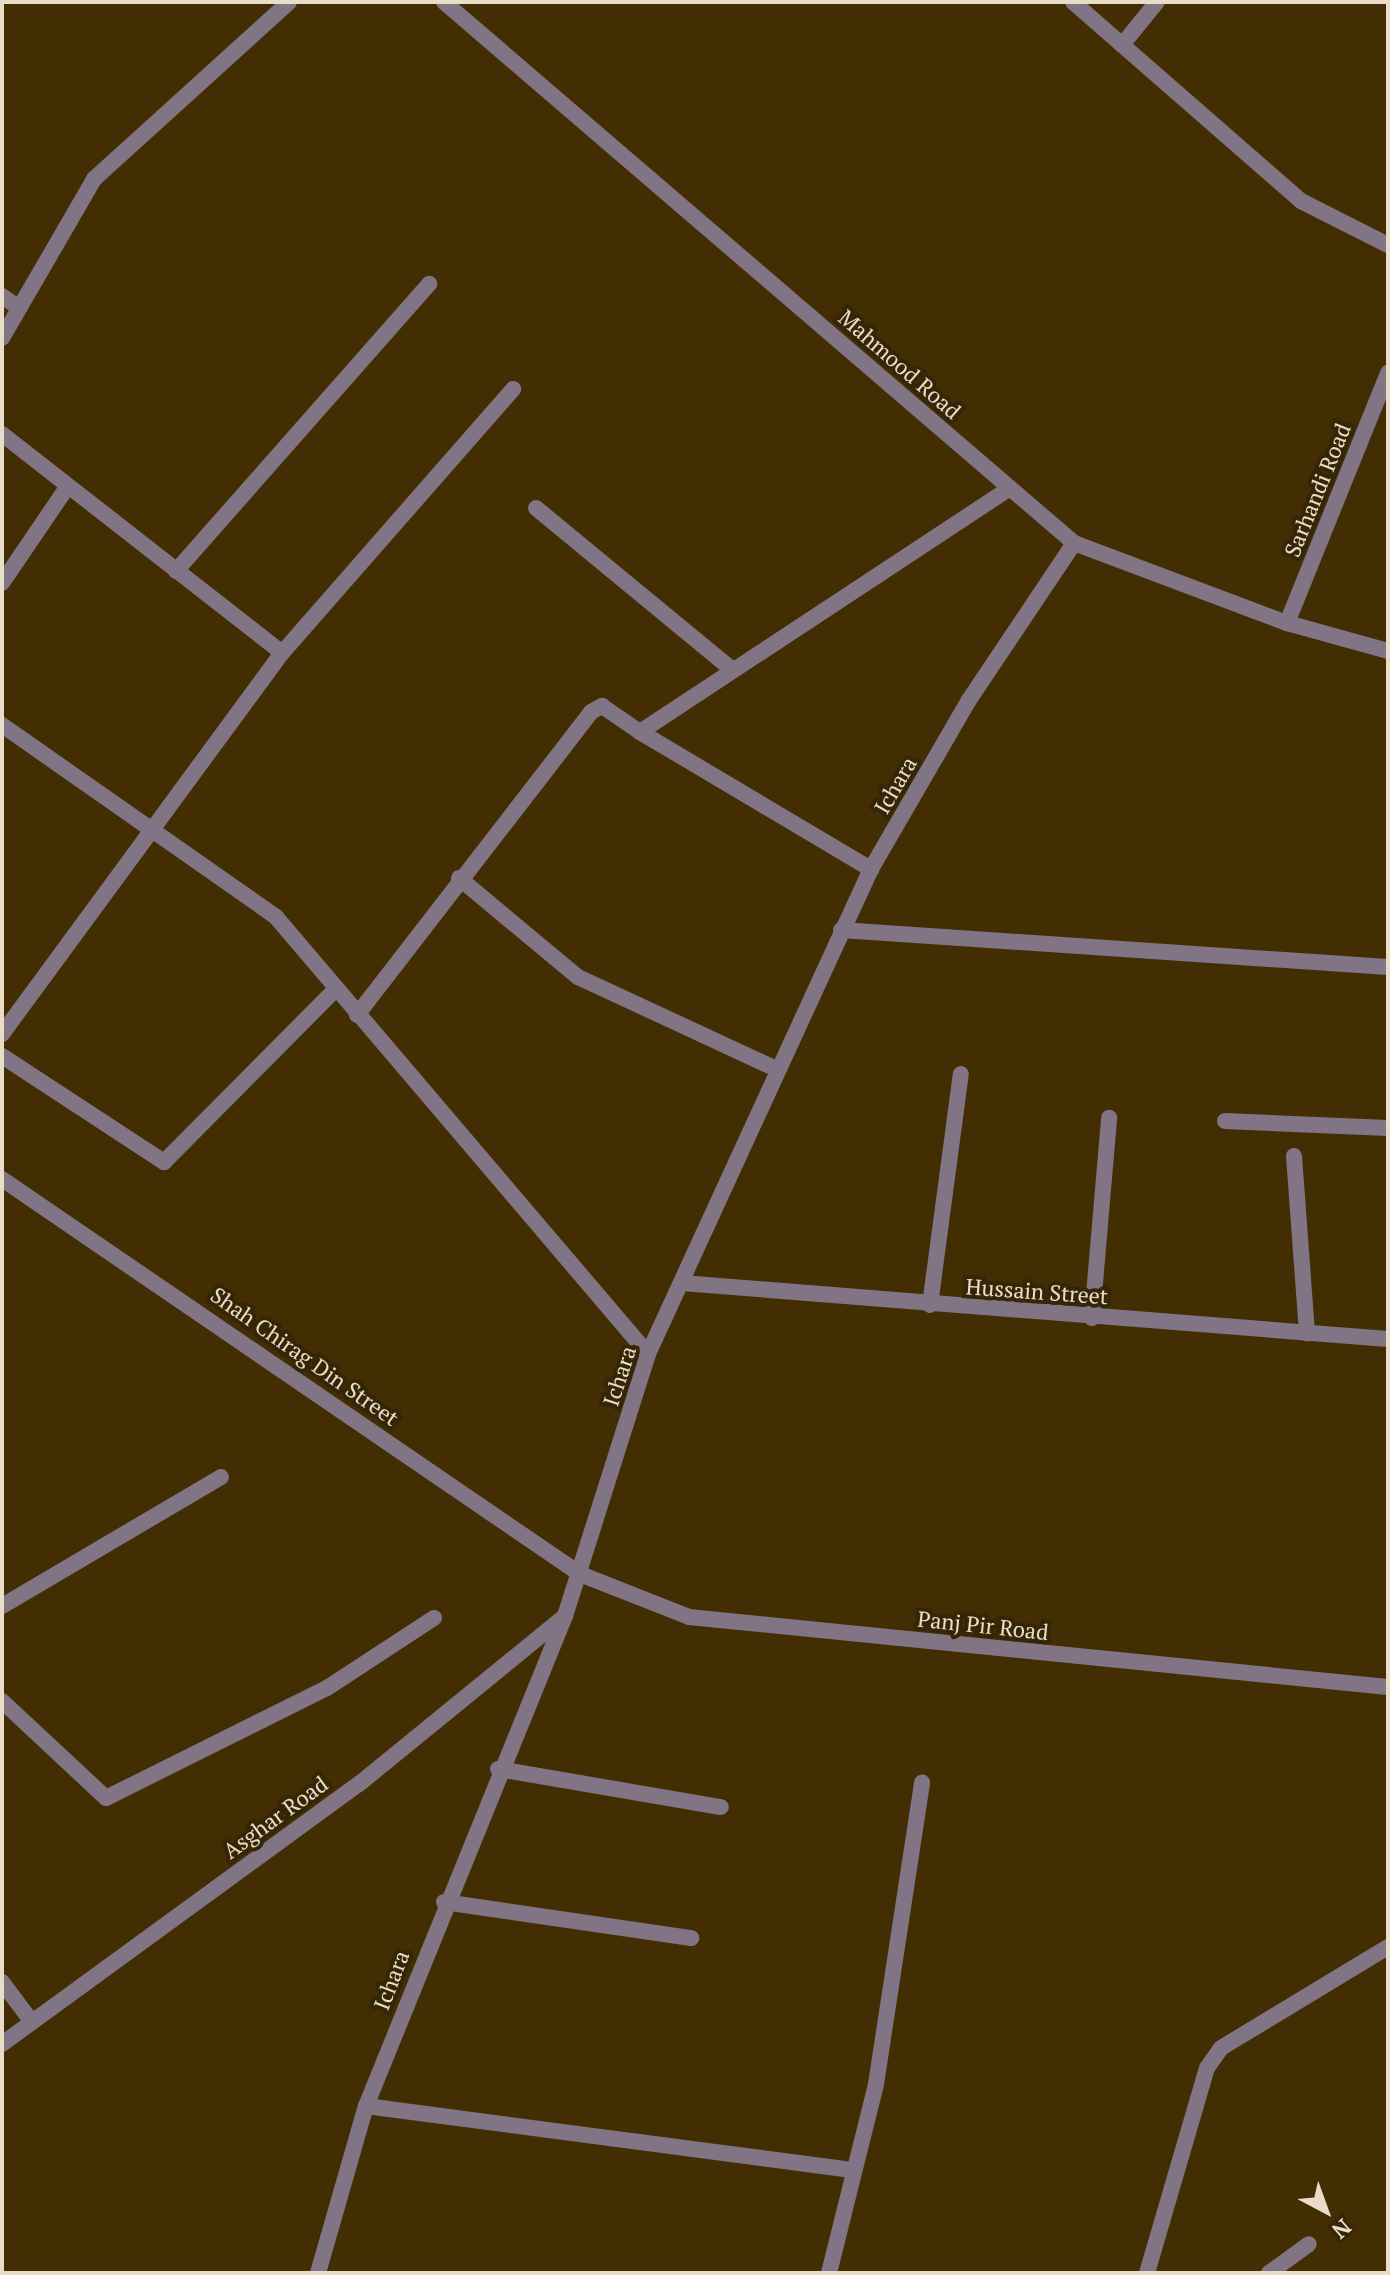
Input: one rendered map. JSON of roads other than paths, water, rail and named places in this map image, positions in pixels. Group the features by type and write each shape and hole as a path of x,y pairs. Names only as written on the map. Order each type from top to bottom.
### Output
{"street":[{"path":"2,338 94,179 289,2"},
{"name":"Mahmood Road","path":"444,2 1074,543 1287,623 1388,651"},
{"path":"1073,2 1301,201 1388,245"},
{"path":"1122,45 1157,2"},
{"path":"176,571 429,284"},
{"path":"2,296 19,308"},
{"name":"Sarhandi Road","path":"1287,623 1388,373"},
{"path":"2,1034 157,829 282,653 513,389"},
{"path":"2,434 282,653"},
{"path":"2,583 68,486"},
{"path":"640,732 729,667 1010,488"},
{"path":"536,508 729,667"},
{"name":"Ichara","path":"318,2273 366,2106 498,1769 565,1616 648,1354 776,1069 871,869 969,700 1074,543"},
{"path":"357,1015 459,878 591,712 602,706 640,732 871,869"},
{"path":"2,725 157,829 276,917 648,1354"},
{"path":"459,878 578,977 776,1069"},
{"path":"841,930 1388,967"},
{"path":"2,1056 164,1162 335,990"},
{"path":"930,1305 961,1074"},
{"path":"1092,1318 1109,1118"},
{"path":"1225,1121 1388,1128"},
{"path":"1294,1156 1307,1334"},
{"name":"Shah Chirag Din Street","path":"2,1179 580,1574"},
{"name":"Hussain Street","path":"682,1283 1092,1318 1388,1339"},
{"path":"2,1606 221,1477"},
{"name":"Panj Pir Road","path":"580,1574 689,1617 1388,1687"},
{"name":"Asghar Road","path":"2,2044 359,1784 565,1616"},
{"path":"2,1701 106,1798 327,1688 434,1618"},
{"path":"498,1769 721,1807"},
{"path":"829,2273 876,2084 922,1782"},
{"path":"444,1902 691,1938"},
{"path":"1147,2273 1207,2068 1221,2048 1388,1947"},
{"path":"2,1982 32,2022"},
{"path":"366,2106 854,2170"},
{"path":"1269,2273 1309,2244"}]}
